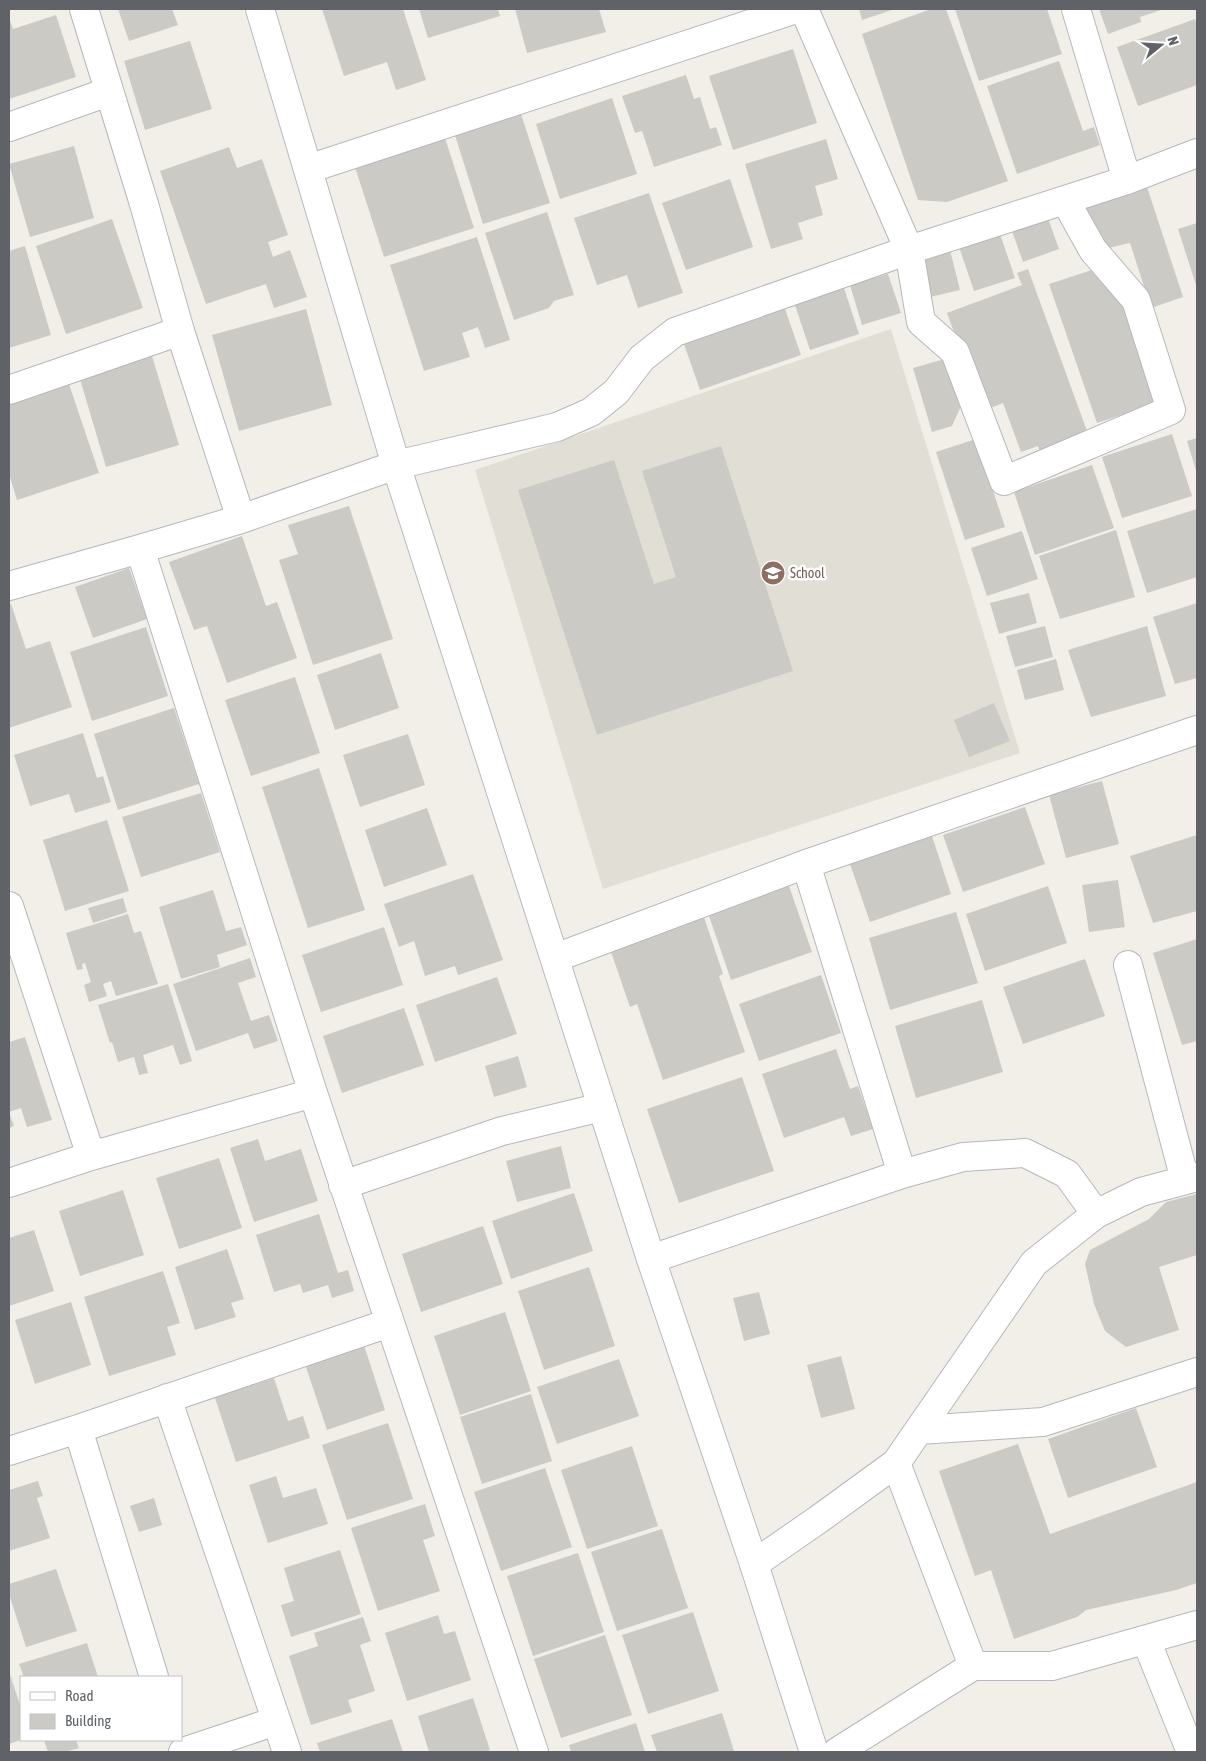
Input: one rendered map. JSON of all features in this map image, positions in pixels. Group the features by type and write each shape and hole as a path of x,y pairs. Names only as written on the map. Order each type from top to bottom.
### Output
{"street":[{"path":"84,9 144,204 180,331 241,519"},
{"path":"260,9 396,465 651,1259 754,1564 814,1752"},
{"path":"308,168 796,9"},
{"path":"804,9 909,250 921,322 955,352 1004,481 1171,410 1136,300 1092,250 1065,200"},
{"path":"1076,9 1127,180"},
{"path":"9,127 108,92"},
{"path":"9,586 241,519 396,465 557,427 591,412 616,392 642,358 675,332 909,250 1127,180 1197,152"},
{"path":"9,390 180,331"},
{"path":"140,549 343,1185 534,1752"},
{"path":"555,958 806,864 1197,730"},
{"path":"806,864 902,1174"},
{"path":"10,913 91,1156"},
{"path":"754,1564 896,1463 1034,1263 1096,1214 1142,1192 1191,1178 1128,965"},
{"path":"9,1183 91,1156 313,1093"},
{"path":"343,1185 502,1131 602,1107"},
{"path":"651,1259 902,1174 963,1157 1025,1153 1066,1174 1096,1214"},
{"path":"9,1450 389,1323"},
{"path":"919,1430 1043,1422 1197,1372"},
{"path":"167,1398 287,1752"},
{"path":"78,1428 154,1676"},
{"path":"896,1463 973,1666"},
{"path":"837,1752 973,1666 1052,1666 1197,1625"},
{"path":"1146,1640 1191,1752"},
{"path":"183,1752 276,1722"}],"shaded area":[{"path":"891,329 1020,753 603,889 475,470"}],"building":[{"path":"118,9 172,9 178,25 129,41"},
{"path":"322,9 403,9 426,80 396,90 387,62 344,76"},
{"path":"419,9 498,9 500,16 428,38"},
{"path":"515,9 599,9 606,32 527,53"},
{"path":"859,9 895,9 862,20"},
{"path":"931,9 946,9 1008,181 947,202 918,200 862,34"},
{"path":"955,9 1047,9 1062,54 979,81"},
{"path":"1099,9 1164,9 1140,17 1141,22 1108,34"},
{"path":"56,15 76,77 9,99 9,17 13,29"},
{"path":"1195,19 1197,25 1197,85 1138,106 1117,47"},
{"path":"190,41 212,109 145,130 124,61"},
{"path":"793,49 817,123 733,150 709,76"},
{"path":"1059,61 1083,131 1094,127 1100,145 1017,174 987,86"},
{"path":"686,75 694,99 700,97 710,129 716,127 722,145 654,167 642,131 635,133 622,96"},
{"path":"612,98 637,174 560,199 536,124"},
{"path":"520,111 550,203 483,224 454,132"},
{"path":"444,135 474,228 384,257 354,164"},
{"path":"826,139 838,179 815,186 823,215 798,223 803,239 771,249 745,164"},
{"path":"74,146 94,218 30,237 9,164"},
{"path":"229,147 237,168 262,159 288,235 268,242 273,257 290,250 307,297 274,308 266,284 206,304 160,171"},
{"path":"730,179 753,247 686,270 662,203"},
{"path":"1147,187 1183,297 1151,308 1130,243 1108,248 1083,206"},
{"path":"649,193 683,293 638,308 627,275 597,285 574,218"},
{"path":"1045,210 1059,249 1023,262 1009,223"},
{"path":"547,212 574,295 554,301 549,308 514,320 485,233"},
{"path":"112,219 143,308 66,334 36,246"},
{"path":"1197,223 1197,288 1178,229"},
{"path":"999,231 1015,278 974,291 958,244"},
{"path":"477,237 510,340 485,348 478,327 462,333 470,357 424,371 390,265"},
{"path":"25,246 51,335 9,348 9,251"},
{"path":"950,250 960,290 926,298 916,258"},
{"path":"1028,269 1091,442 1043,460 1038,446 1021,452 1003,403 983,411 947,313 1022,285 1017,273"},
{"path":"1095,269 1125,303 1160,402 1097,423 1049,284"},
{"path":"888,274 901,313 862,325 850,285"},
{"path":"843,285 859,334 810,350 794,302"},
{"path":"306,309 332,405 239,431 212,335"},
{"path":"785,309 801,355 700,390 684,344"},
{"path":"152,356 179,445 106,467 80,379"},
{"path":"948,358 962,404 952,426 932,432 913,368"},
{"path":"69,384 99,473 17,500 9,474 9,403"},
{"path":"1172,434 1192,496 1122,518 1102,457"},
{"path":"1197,438 1197,474 1187,441"},
{"path":"976,439 1005,527 965,540 936,452"},
{"path":"721,446 793,671 597,735 518,490 614,460 654,584 676,577 642,471"},
{"path":"1092,465 1114,528 1035,555 1014,492"},
{"path":"349,506 393,639 313,665 279,560 298,554 288,525"},
{"path":"1197,509 1197,577 1147,593 1127,531"},
{"path":"1116,530 1135,597 1060,619 1039,556"},
{"path":"1022,531 1038,579 987,596 971,548"},
{"path":"242,536 266,606 277,602 297,658 227,683 207,626 194,630 169,562"},
{"path":"129,568 147,619 93,638 75,587"},
{"path":"1029,593 1037,623 999,634 990,603"},
{"path":"1197,603 1197,678 1175,684 1153,617"},
{"path":"9,604 11,604 26,649 50,641 72,707 9,728"},
{"path":"1045,626 1053,657 1015,667 1006,636"},
{"path":"1147,626 1166,696 1091,717 1068,650"},
{"path":"146,627 168,696 92,721 70,652"},
{"path":"381,653 399,708 335,730 317,675"},
{"path":"1056,659 1064,690 1025,700 1017,670"},
{"path":"295,677 320,753 251,776 225,700"},
{"path":"994,703 1010,741 969,757 954,720"},
{"path":"174,708 199,784 118,810 94,734"},
{"path":"83,733 97,778 103,776 111,802 75,813 69,794 30,806 14,755"},
{"path":"408,734 425,785 360,807 343,755"},
{"path":"319,768 365,910 308,928 262,787"},
{"path":"1102,781 1119,844 1066,858 1049,795"},
{"path":"201,793 220,852 141,877 122,817"},
{"path":"1025,807 1045,864 963,892 943,835"},
{"path":"427,808 447,865 384,887 365,830"},
{"path":"107,820 129,891 65,911 43,840"},
{"path":"1197,835 1197,911 1153,923 1130,856"},
{"path":"932,836 951,894 870,922 850,864"},
{"path":"473,874 503,960 458,975 455,966 425,976 414,941 399,947 384,904"},
{"path":"1118,880 1125,927 1089,932 1082,885"},
{"path":"789,886 812,952 731,980 708,913"},
{"path":"1048,886 1067,943 985,971 966,914"},
{"path":"213,890 226,931 241,927 247,945 217,955 220,967 181,979 159,907"},
{"path":"123,898 127,912 93,923 88,908"},
{"path":"956,912 978,983 890,1010 869,938"},
{"path":"128,914 134,933 141,931 158,984 116,996 111,981 103,984 107,996 89,1002 84,985 91,982 85,963 82,964 83,969 77,970 66,933"},
{"path":"703,914 723,974 719,976 745,1052 663,1080 637,1004 630,1007 609,946"},
{"path":"384,927 403,985 321,1012 302,955"},
{"path":"1197,939 1197,1041 1182,1045 1153,953"},
{"path":"250,958 256,977 238,983 251,1021 269,1015 278,1041 254,1049 248,1033 196,1051 173,984"},
{"path":"1085,959 1105,1016 1023,1044 1003,987"},
{"path":"821,975 841,1033 759,1061 739,1004"},
{"path":"497,977 517,1034 435,1062 416,1005"},
{"path":"168,984 192,1061 180,1065 173,1045 143,1055 148,1073 139,1075 134,1057 118,1062 98,1005"},
{"path":"982,1000 1003,1072 916,1098 895,1026"},
{"path":"404,1008 424,1065 342,1093 323,1036"},
{"path":"25,1037 52,1120 27,1127 21,1108 9,1112 9,1042"},
{"path":"836,1049 850,1089 858,1086 873,1129 851,1136 844,1117 784,1138 762,1074"},
{"path":"518,1056 527,1087 494,1097 485,1066"},
{"path":"742,1077 774,1171 679,1203 647,1109"},
{"path":"9,1112 14,1126 9,1128"},
{"path":"258,1139 265,1161 301,1149 318,1201 254,1222 230,1148"},
{"path":"561,1146 571,1188 517,1202 506,1161"},
{"path":"219,1158 242,1228 179,1249 156,1178"},
{"path":"123,1190 144,1255 80,1276 59,1211"},
{"path":"574,1193 593,1251 511,1279 492,1221"},
{"path":"1197,1194 1197,1255 1159,1267 1179,1330 1126,1347 1105,1331 1094,1304 1085,1264 1090,1250 1149,1219 1166,1202"},
{"path":"319,1214 338,1273 348,1270 354,1291 332,1298 328,1285 303,1293 300,1284 274,1292 256,1235"},
{"path":"483,1226 503,1284 421,1312 402,1254"},
{"path":"34,1230 54,1291 9,1306 9,1238"},
{"path":"227,1249 244,1299 231,1303 236,1317 195,1330 175,1267"},
{"path":"589,1267 615,1346 544,1370 518,1291"},
{"path":"163,1271 180,1323 167,1327 176,1355 109,1376 84,1297"},
{"path":"759,1292 770,1334 744,1341 733,1298"},
{"path":"71,1302 91,1365 35,1384 15,1320"},
{"path":"505,1312 531,1391 460,1415 434,1336"},
{"path":"364,1345 385,1410 327,1430 305,1364"},
{"path":"841,1356 855,1409 821,1418 807,1365"},
{"path":"619,1359 639,1416 557,1444 537,1387"},
{"path":"274,1378 288,1421 303,1416 310,1438 236,1462 215,1398"},
{"path":"531,1394 552,1461 482,1484 460,1417"},
{"path":"1136,1408 1157,1467 1068,1498 1048,1439"},
{"path":"388,1423 413,1499 347,1520 322,1445"},
{"path":"1018,1444 1050,1534 1197,1482 1197,1583 1176,1590 1086,1610 1077,1617 1014,1639 991,1570 975,1576 939,1471"},
{"path":"632,1446 658,1526 587,1549 561,1470"},
{"path":"545,1468 572,1547 501,1571 474,1492"},
{"path":"276,1476 283,1498 316,1488 328,1524 268,1543 249,1485"},
{"path":"38,1481 43,1496 37,1498 50,1538 9,1551 9,1490"},
{"path":"154,1498 162,1525 139,1532 130,1506"},
{"path":"425,1504 435,1536 423,1540 440,1591 378,1611 351,1528"},
{"path":"662,1529 688,1608 617,1631 591,1552"},
{"path":"340,1550 361,1614 291,1637 281,1605 294,1601 284,1568"},
{"path":"578,1553 604,1632 533,1656 507,1576"},
{"path":"56,1569 77,1631 26,1647 9,1594 9,1584"},
{"path":"693,1612 719,1691 648,1714 622,1635"},
{"path":"438,1615 444,1634 455,1631 471,1680 407,1701 385,1633"},
{"path":"363,1617 371,1641 360,1645 375,1691 348,1700 352,1712 311,1725 289,1656 318,1646 314,1633"},
{"path":"605,1635 632,1715 561,1738 534,1659"},
{"path":"87,1643 98,1676 24,1676 19,1664"},
{"path":"9,1671 20,1705 20,1740 9,1744"},
{"path":"473,1698 490,1750 483,1752 429,1752 418,1716"},
{"path":"722,1713 734,1751 657,1752 651,1735"},
{"path":"392,1719 403,1752 320,1752 317,1743"},
{"path":"636,1723 645,1752 571,1752 569,1745"},
{"path":"44,1741 76,1741 79,1748 65,1752 48,1752"}],"place":[{"name":"School","path":"773,573"}]}
